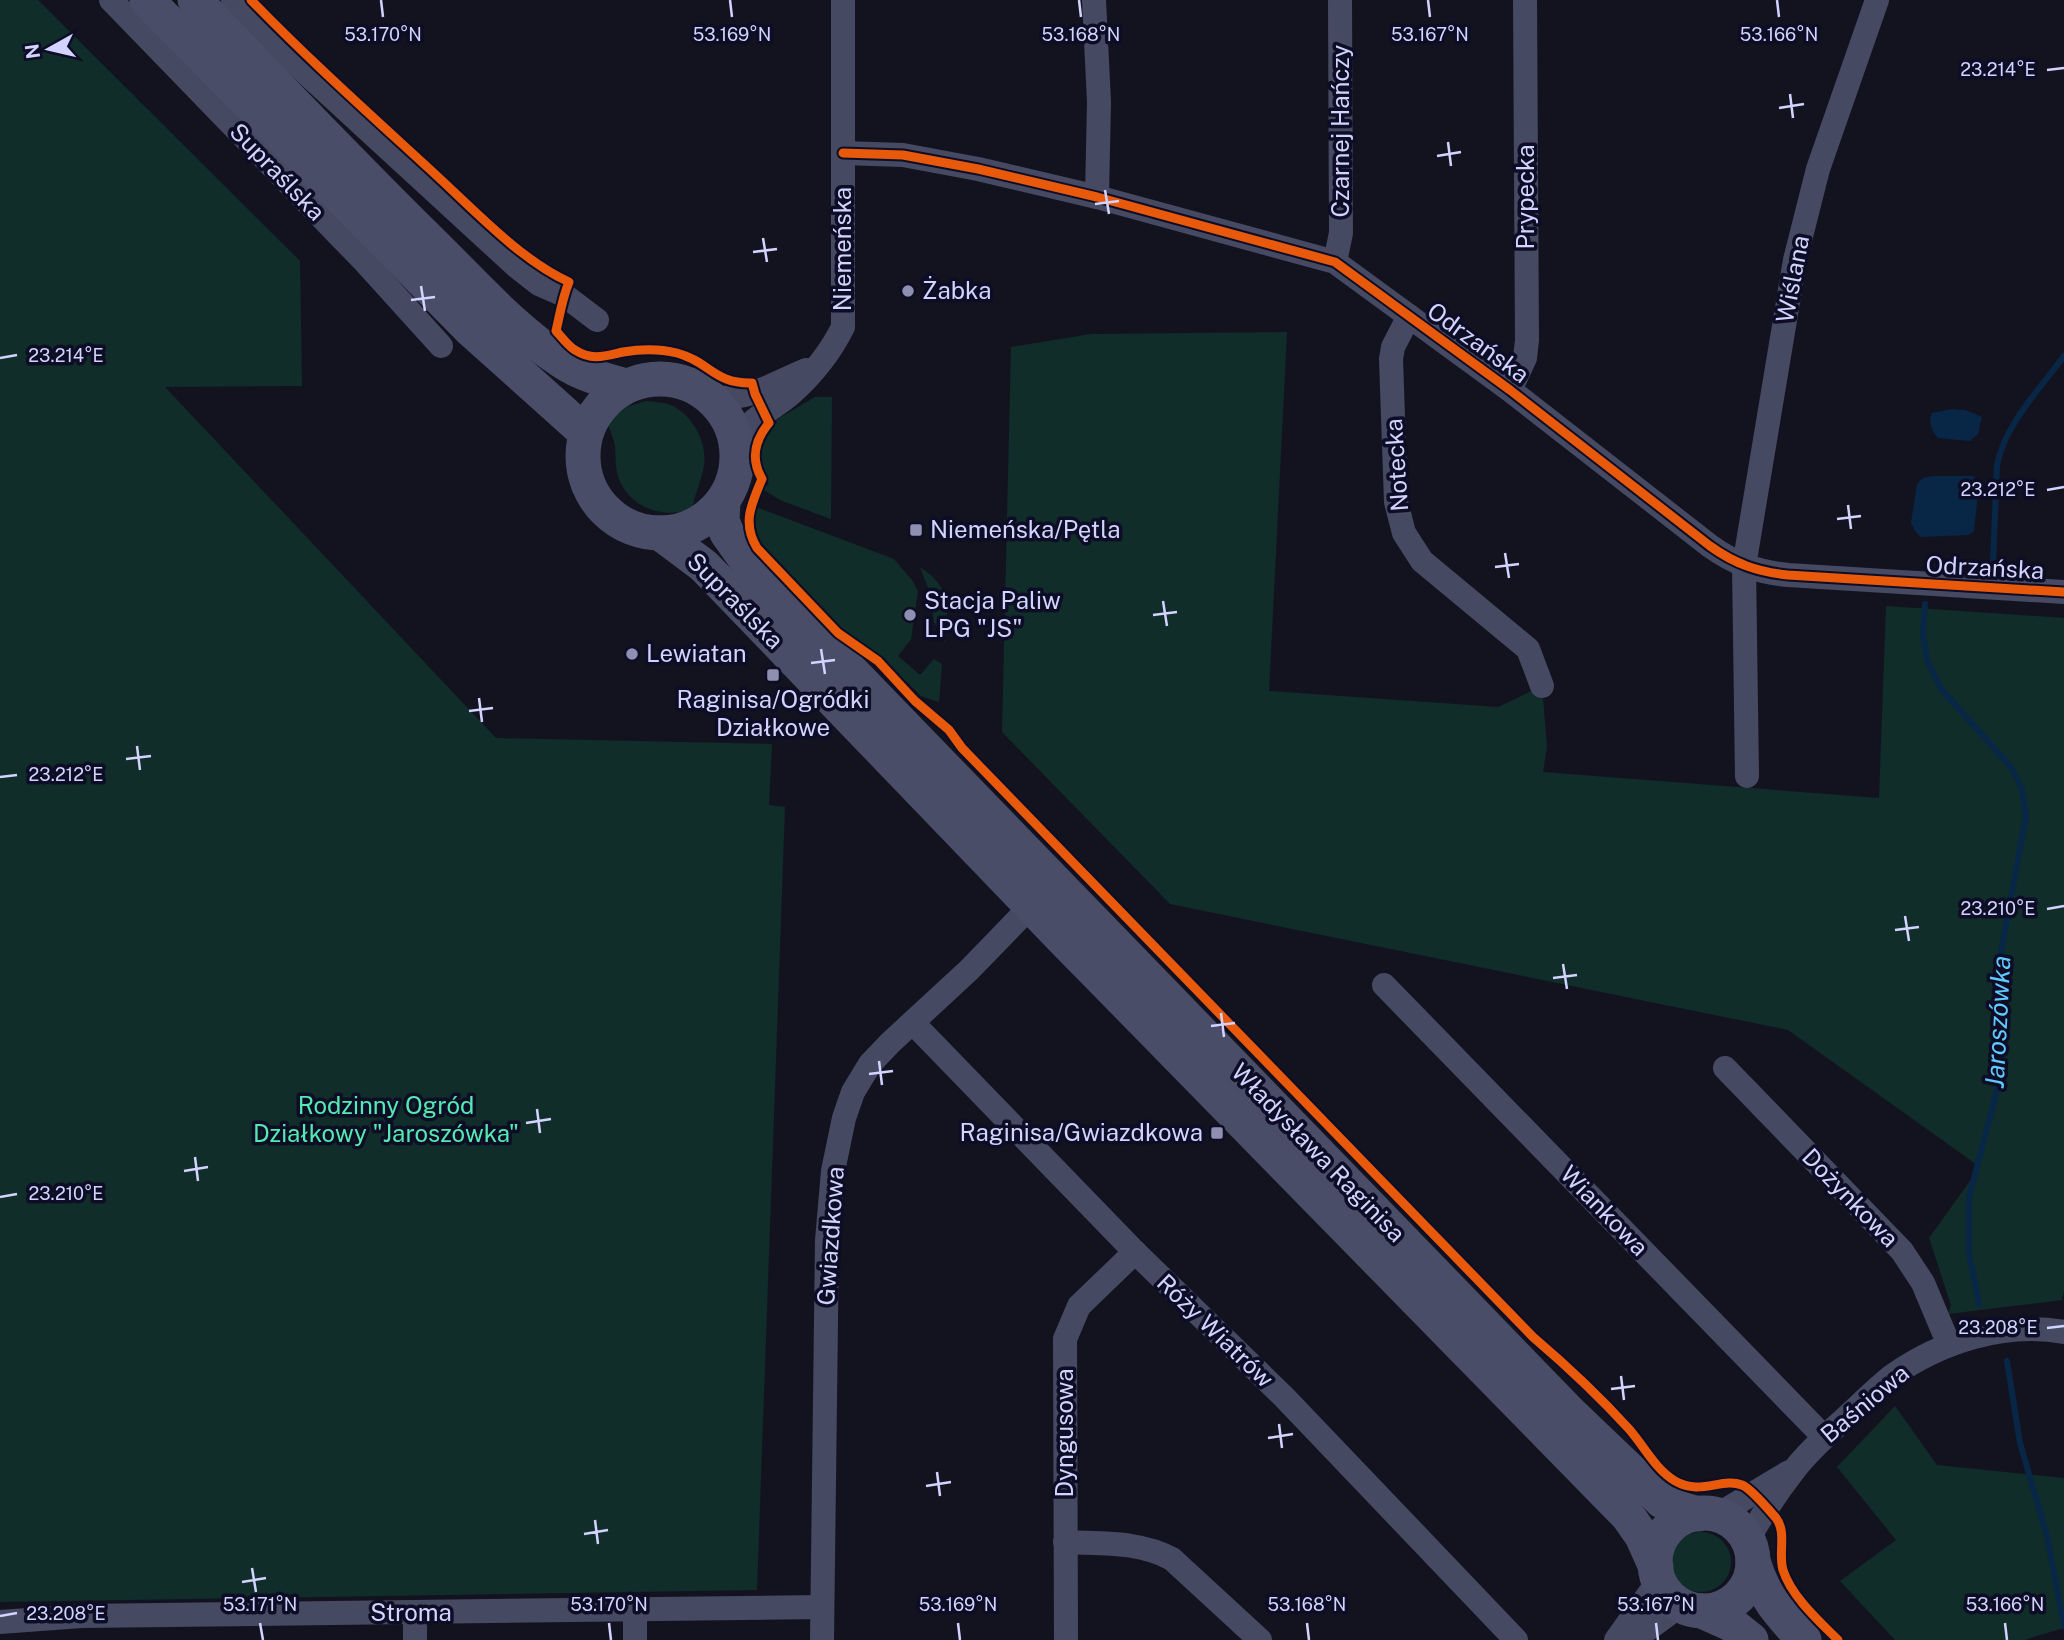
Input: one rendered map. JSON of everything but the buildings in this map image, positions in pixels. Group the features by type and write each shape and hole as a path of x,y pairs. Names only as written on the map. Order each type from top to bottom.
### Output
{"main road":[{"path":"147,0 470,329 586,433"},
{"path":"195,0 354,166 505,315 539,345 565,363 596,377 626,386"},
{"path":"653,378 687,383 711,398 724,411 736,442 735,475 723,501 712,514 697,524 660,533 643,532 624,524 604,510 590,490 584,473 586,433 595,414 606,400 626,386 653,378"},
{"name":"Supraślska","path":"723,501 722,521 733,545 754,571 833,654"},
{"name":"Supraślska","path":"660,533 704,566 835,702"},
{"name":"Władysława Raginisa","path":"833,654 943,764 1570,1413 1662,1501 1707,1514"},
{"name":"Władysława Raginisa","path":"835,702 1628,1516 1674,1591"},
{"path":"1751,1640 1731,1624 1674,1591 1658,1546 1669,1528 1688,1516 1707,1514 1729,1520 1740,1529 1750,1551 1759,1584 1775,1609 1804,1640"},
{"path":"1674,1591 1724,1607 1742,1593 1748,1583 1750,1551"}],"street":[{"name":"Supraślska","path":"111,0 364,261 441,346"},
{"path":"233,0 282,51 506,257 540,284 564,295 597,320"},
{"name":"Niemeńska","path":"736,442 747,425 792,394 820,365 843,327 843,0"},
{"path":"1094,0 1099,102 1097,197"},
{"name":"Czarnej Hańczy","path":"1335,262 1341,233 1340,0"},
{"name":"Prypecka","path":"1510,390 1525,358 1527,340 1525,0"},
{"name":"Wiślana","path":"1744,566 1795,260 1818,169 1877,0"},
{"name":"Odrzańska","path":"844,153 903,155 930,159 1097,197 1335,262 1510,390 1710,546 1744,566 1788,575 2064,592"},
{"name":"Notecka","path":"1409,316 1393,347 1391,359 1396,502 1404,533 1422,561 1528,649 1542,686"},
{"path":"711,398 755,394 820,365"},
{"path":"1744,566 1747,776"},
{"name":"Gwiazdkowa","path":"822,1640 827,1240 833,1171 844,1118 853,1092 870,1064 969,970 1031,906"},
{"name":"Wiankowa","path":"1384,985 1824,1437"},
{"name":"Róży Wiatrów","path":"913,1023 1135,1252 1283,1397 1516,1640"},
{"name":"Dożynkowa","path":"1725,1068 1902,1251 1923,1283 1949,1345"},
{"name":"Dyngusowa","path":"1066,1640 1065,1339 1079,1306 1135,1252"},
{"name":"Baśniowa","path":"1750,1551 1796,1468 1824,1437 1890,1377 1924,1356 1949,1345 2020,1329 2064,1332"},
{"name":"Baśniowa","path":"1707,1514 1796,1468"},
{"path":"1066,1542 1139,1546 1157,1550 1172,1559 1260,1640"},
{"path":"1616,1640 1674,1591"},
{"path":"1633,1640 1674,1591"},
{"name":"Stroma","path":"0,1622 81,1616 822,1607"},
{"path":"635,1610 635,1640"},
{"path":"415,1613 415,1640"}],"green space":[{"name":"Rodzinny Ogród Działkowy \"Jaroszówka\"","path":"0,0 38,0 300,261 302,386 165,387 496,738 772,744 769,805 785,807 757,1590 0,1602"},
{"path":"1287,332 1269,691 1498,707 1542,686 1547,747 1543,772 1879,798 1886,606 2064,618 2062,1300 1948,1314 1951,1305 1929,1238 1980,1167 1788,1030 1170,904 1002,732 1011,347 1091,334"},
{"path":"815,397 832,397 831,519 782,501 762,489 769,484 760,460 766,436 777,423 776,420"},
{"path":"646,401 665,403 676,408 691,421 700,438 705,457 704,466 692,509 670,513 650,509 632,498 619,479 612,434 606,421 629,406"},
{"path":"756,507 894,559 918,591 911,639 898,656 920,675 934,659 942,664 939,702 921,696 882,658 836,624 762,547 754,528"},
{"path":"920,567 938,583 946,600 945,642 934,622 930,593"},
{"path":"1895,1406 1937,1465 2064,1478 2064,1628 2024,1640 1895,1640 1840,1581 1896,1540 1837,1467"},
{"path":"1695,1532 1707,1532 1726,1545 1731,1562 1729,1574 1718,1587 1707,1592 1695,1592 1676,1579 1671,1568 1671,1556 1684,1537"}],"water":[{"path":"1952,409 1965,410 1982,417 1978,434 1970,441 1938,438 1934,432 1930,423 1932,413"},
{"path":"1973,476 1979,483 1974,531 1968,535 1921,537 1916,532 1911,523 1917,484 1923,478"}],"waterway":[{"name":"Jaroszówka","path":"1993,563 1997,465 2001,450 2015,421 2064,356"},
{"name":"Jaroszówka","path":"1925,604 1923,633 1927,660 1941,689 2011,767 2022,789 2026,816 1997,974 1999,1083 1969,1197 1969,1254 1979,1304"},
{"name":"Jaroszówka","path":"2007,1361 2020,1443 2047,1536 2064,1626"}],"cycle path":[{"path":"251,0 319,67 500,234 534,262 569,282 556,331 572,348 593,357 636,350 677,353 729,380 752,383 769,423 757,443 755,457 762,479 749,522 752,539 757,548 838,633 878,661 915,701 949,730 962,748 1533,1337 1606,1405 1661,1470 1675,1481 1694,1487 1727,1483 1742,1485 1760,1500 1779,1524 1783,1570 1792,1589 1806,1608 1838,1640"},
{"path":"843,153 903,155 978,169 1097,197 1335,262 1510,390 1710,546 1747,566 1788,575 2064,592"}],"place":[{"name":"Żabka","path":"908,291"},
{"name":"Niemeńska/Pętla","path":"916,530"},
{"name":"Stacja Paliw LPG \"JS\"","path":"910,615"},
{"name":"Lewiatan","path":"632,654"},
{"name":"Raginisa/Ogródki Działkowe","path":"773,675"},
{"name":"Raginisa/Gwiazdkowa","path":"1217,1133"}]}
